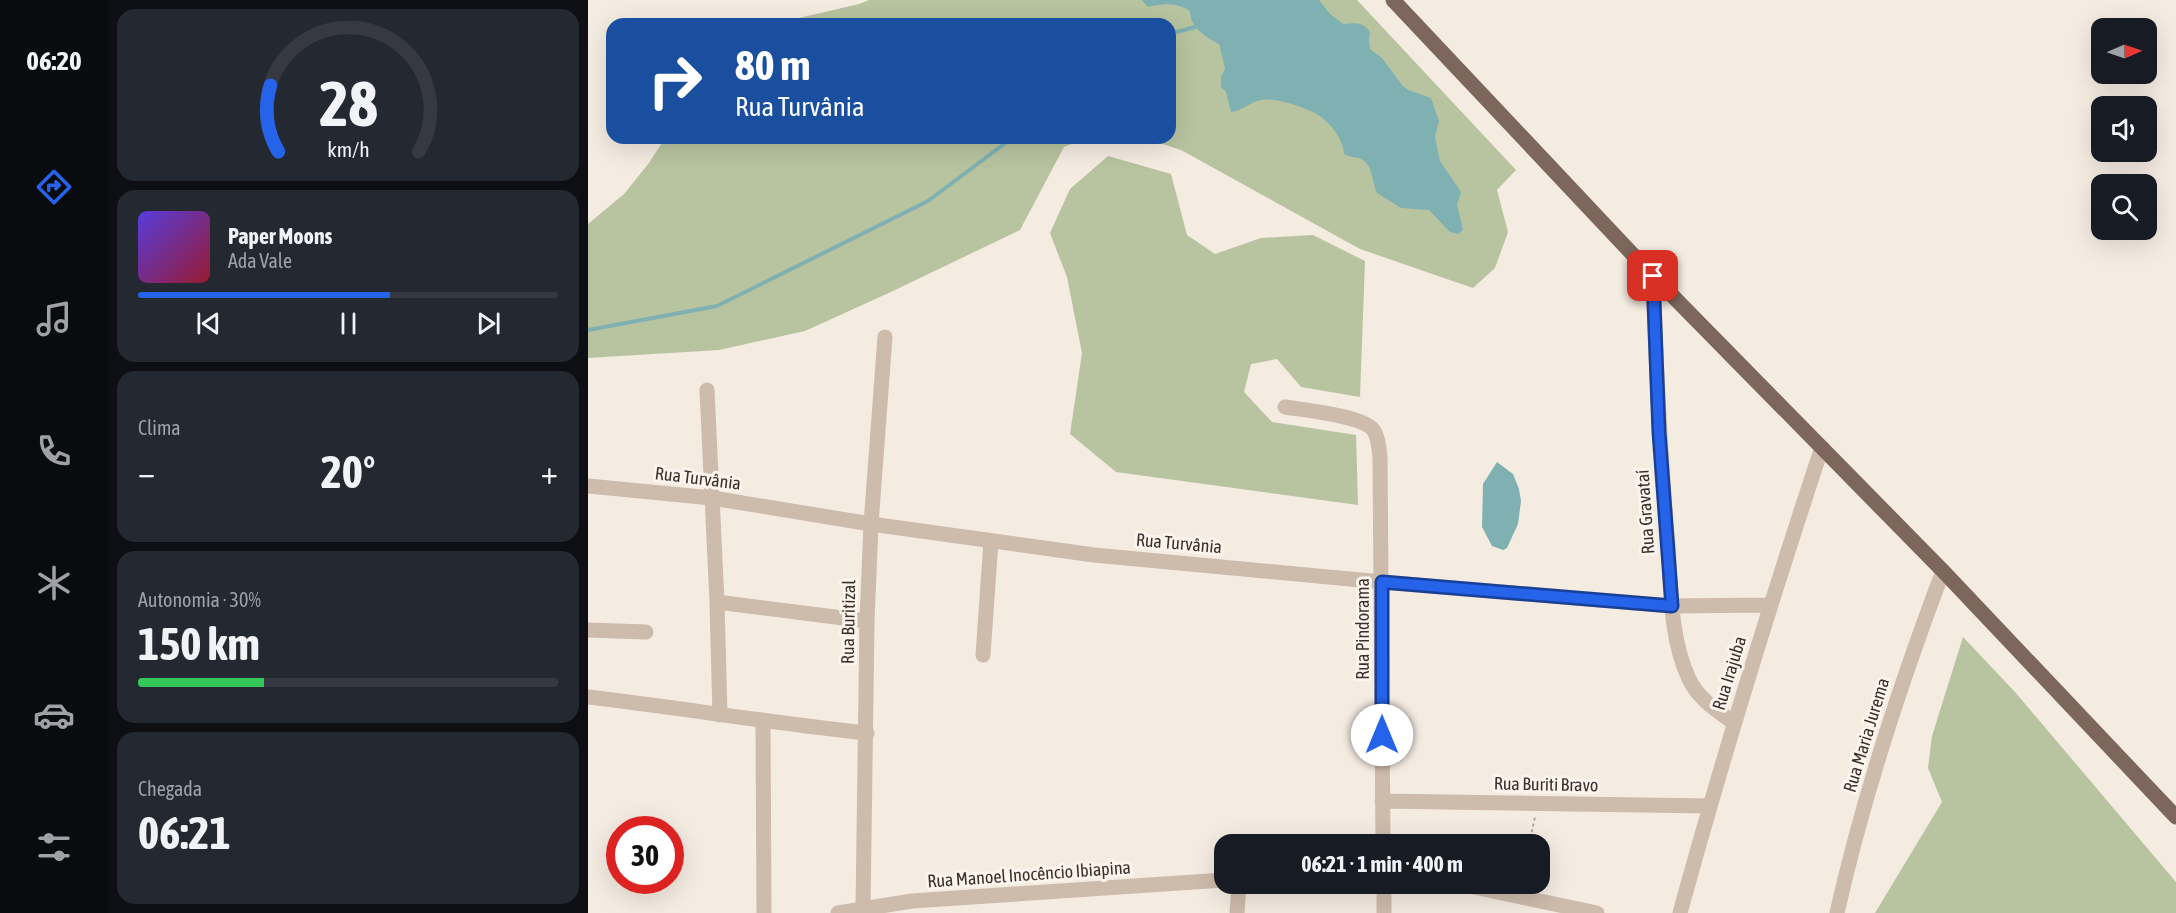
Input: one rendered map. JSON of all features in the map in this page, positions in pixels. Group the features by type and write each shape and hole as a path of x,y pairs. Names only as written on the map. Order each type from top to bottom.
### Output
{"main road":[{"path":"1393,0 1653,276 1942,571 2176,817"}],"street":[{"name":"Rua Gravataí","path":"1653,276 1659,432 1672,606 1681,660 1700,698 1734,723"},
{"name":"Rua Buritizal","path":"863,909 867,621 871,524 885,337"},
{"path":"707,390 720,716"},
{"name":"Rua Pindorama","path":"1285,407 1360,421 1373,429 1377,439 1380,458 1382,582 1383,834"},
{"name":"Rua Irajuba","path":"1680,913 1769,605 1822,447"},
{"name":"Rua Turvânia","path":"588,486 712,498 871,524 1094,555 1672,606 1769,605"},
{"path":"982,656 991,541"},
{"name":"Rua Maria Jurema","path":"1837,913 1849,858 1906,672 1942,571"},
{"path":"717,602 867,621"},
{"path":"588,630 646,632"},
{"path":"588,697 673,707 763,722 867,733"},
{"path":"763,722 764,913"},
{"name":"Rua Buriti Bravo","path":"1382,801 1710,806"},
{"name":"Rua Manoel Inocêncio Ibiapina","path":"837,913 1214,881"},
{"path":"1237,913 1238,894"},
{"path":"1384,894 1384,913"},
{"path":"1507,894 1597,913"}],"path":[{"path":"1531,834 1538,803"}],"green space":[{"path":"869,0 1357,0 1516,170 1497,190 1508,232 1495,268 1473,288 1360,249 1181,150 1162,144 1176,144 1176,18 799,18"},
{"path":"661,144 1072,144 1064,147 1020,230 805,331 719,350 588,358 588,224 624,194"},
{"path":"1108,156 1171,174 1187,235 1215,254 1261,238 1313,235 1365,261 1360,397 1301,387 1277,359 1251,364 1244,392 1272,422 1356,435 1358,505 1116,472 1070,434 1082,353 1067,277 1050,233 1070,189"},
{"path":"1963,637 2015,692 2176,882 2176,913 1875,913 1942,802 1928,768 1932,736"}],"water":[{"path":"1142,0 1319,0 1330,14 1343,24 1364,26 1370,32 1370,49 1382,58 1402,85 1408,90 1431,98 1439,121 1435,137 1440,161 1461,192 1457,205 1463,230 1458,234 1450,232 1429,210 1401,208 1377,193 1364,160 1344,154 1341,142 1334,131 1315,113 1288,103 1267,99 1231,112 1226,92 1221,87 1221,77 1225,68 1219,44 1196,27 1190,11 1170,4 1148,7"},
{"path":"1497,462 1513,474 1521,501 1518,524 1507,548 1503,550 1492,546 1482,527 1483,484"}],"waterway":[{"path":"1176,32 1198,26"},
{"path":"588,330 717,306 928,201 1004,144"}],"route":[{"path":"1382,735 1382,582 1672,606 1659,432 1653,276"}]}
